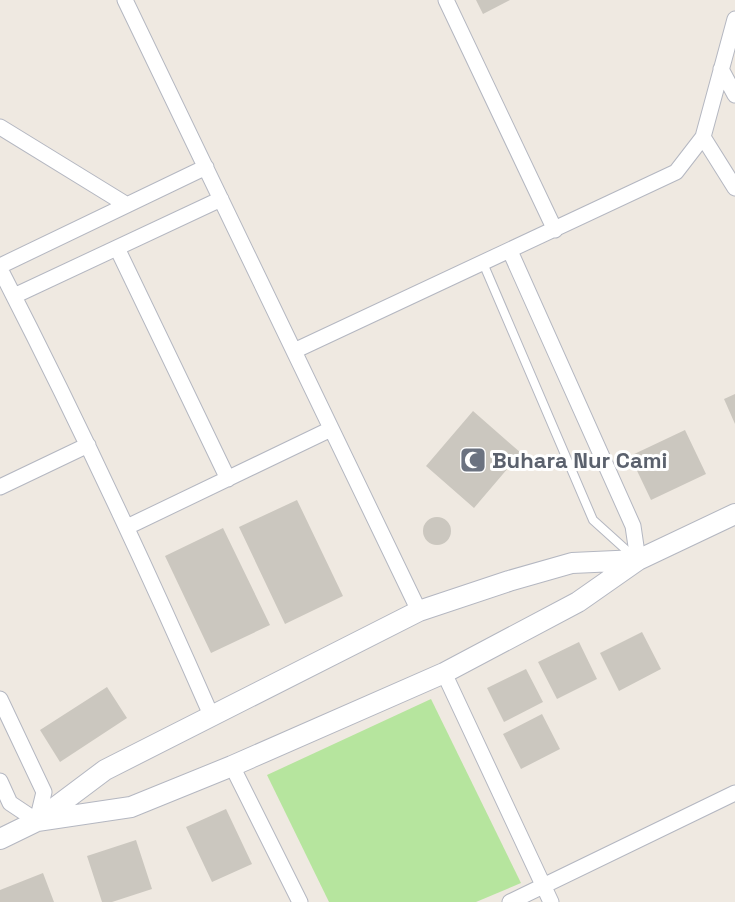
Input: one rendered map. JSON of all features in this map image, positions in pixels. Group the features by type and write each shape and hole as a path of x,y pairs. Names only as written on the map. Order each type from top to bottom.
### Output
{"street":[{"path":"125,0 419,611"},
{"path":"447,0 555,230"},
{"path":"294,351 676,172 703,137 735,19"},
{"path":"722,69 735,95"},
{"path":"0,127 127,205"},
{"path":"703,137 735,188"},
{"path":"206,167 127,205 1,274 88,445 156,589 211,715"},
{"path":"14,296 221,199"},
{"path":"117,248 228,478"},
{"path":"510,251 633,526 638,560"},
{"path":"127,527 332,429"},
{"path":"0,487 88,445"},
{"path":"0,781 10,803 37,821 131,807 232,766 444,673 578,602 638,560 735,514"},
{"path":"0,839 37,821 105,770 419,611 509,581 572,564 638,560"},
{"path":"444,673 551,902"},
{"path":"0,699 44,792 37,821"},
{"path":"232,766 300,902"},
{"path":"510,902 735,793"}],"lane":[{"path":"483,263 593,520 638,560"}],"green space":[{"path":"431,699 521,883 476,902 329,902 267,775"}],"building":[{"path":"476,0 510,0 483,14"},
{"path":"735,394 735,424 724,399"},
{"name":"Buhara Nur Cami","path":"473,411 521,453 474,508 426,466"},
{"path":"685,430 706,474 651,500 630,456"},
{"path":"297,500 343,596 285,624 239,527"},
{"path":"437,517 447,521 451,531 447,541 437,545 427,541 423,531 427,521"},
{"path":"223,528 270,625 211,653 165,556"},
{"path":"642,632 661,669 619,691 600,653"},
{"path":"579,642 597,679 557,699 538,662"},
{"path":"526,669 543,702 504,722 487,688"},
{"path":"107,687 127,718 60,762 40,730"},
{"path":"542,714 560,749 521,769 503,734"},
{"path":"226,809 252,864 212,882 186,827"},
{"path":"136,840 152,889 112,902 102,902 87,856"},
{"path":"43,873 54,902 0,902 0,890"}],"place":[{"name":"Buhara Nur Cami","path":"473,460"}]}
